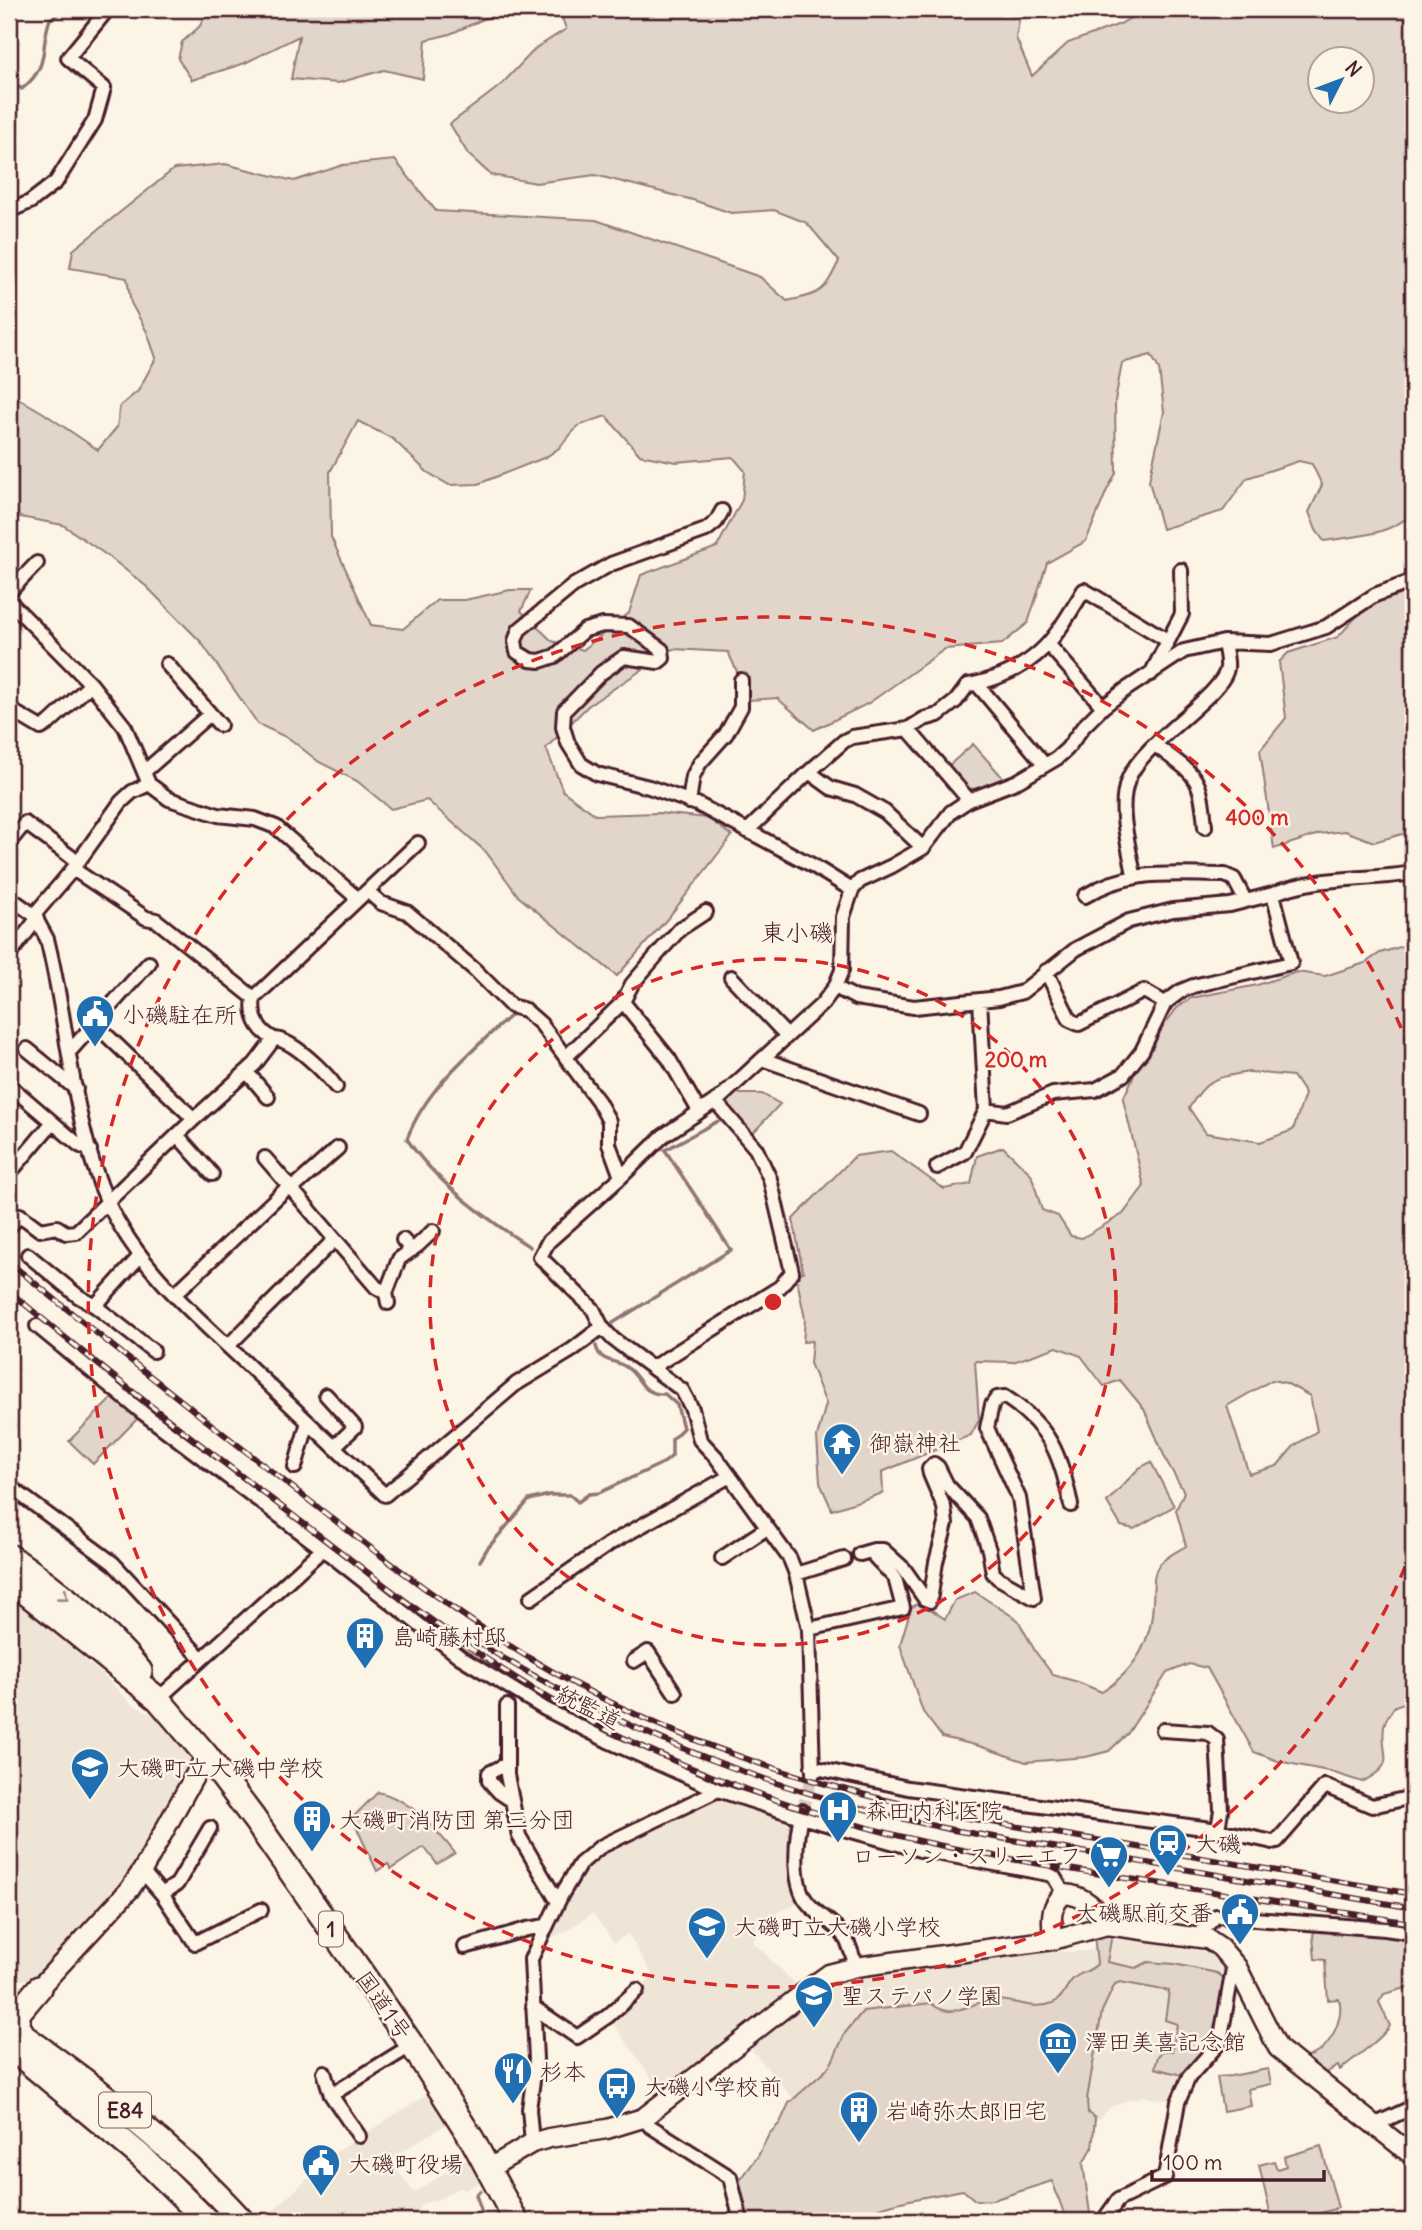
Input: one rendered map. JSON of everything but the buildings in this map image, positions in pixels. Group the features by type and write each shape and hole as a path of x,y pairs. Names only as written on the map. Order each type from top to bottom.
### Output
{"highway":[{"name":"国道1号","path":"9,1556 93,1620 152,1687 163,1694"},
{"name":"国道1号","path":"9,1579 163,1694 412,2045 472,2139 516,2221"},
{"path":"9,1996 39,1988"},
{"path":"39,1988 18,2013 18,2026 13,2039 143,2158 207,2221"},
{"name":"E84","path":"13,2039 126,2130 178,2176 222,2221"},
{"name":"E84","path":"13,2039 134,2117 186,2163 242,2221"}],"street":[{"path":"9,211 30,202 56,182 95,120 104,88 68,58 108,9"},
{"path":"722,511 716,522 706,530 611,564 574,585 519,630 515,641 517,652 530,660 540,661 555,656 585,631 603,625 629,626 662,650 663,658 658,662 624,657 601,673 564,711 563,726 568,743 581,764 597,774 649,787 690,802 852,890"},
{"path":"9,592 37,563"},
{"path":"1151,674 1182,614 1181,570"},
{"path":"1413,581 1375,595 1326,627 1271,644 1224,642 1184,651 1103,707 1057,758 1018,780 969,800 951,812 923,848 860,881 852,890 843,917 842,970 835,987 822,1004 715,1101 663,1136 536,1256 593,1309 613,1339 682,1390 692,1409 697,1436 730,1476 790,1559 809,1629 813,1770 908,1788 1218,1830 1273,1842 1277,1841 1325,1786 1372,1806 1413,1799"},
{"path":"747,831 844,741 852,737 908,729 924,719 938,715 956,701 968,685 1019,670 1048,644 1084,590 1167,640"},
{"path":"9,601 91,684 125,727 147,778 169,799 218,815 255,819 276,827 363,895 407,912 511,1006 525,1010 533,1017 567,1056 598,1101 608,1121 609,1144 621,1177"},
{"path":"1134,875 1123,800 1132,770 1164,733 1217,688 1227,670 1224,642"},
{"path":"1048,644 1103,707"},
{"path":"167,664 220,725"},
{"path":"690,802 696,770 726,734 741,707 741,680"},
{"path":"9,709 41,728 91,684"},
{"path":"977,684 1044,764"},
{"path":"9,955 121,802 210,714"},
{"path":"908,729 969,800"},
{"path":"1155,745 1196,779 1202,793 1205,827"},
{"path":"809,772 831,789 855,794 885,811 923,848"},
{"path":"9,843 25,823 76,866 146,918 156,920 254,998"},
{"path":"336,1087 297,1049 286,1041 267,1035 253,1018 251,1012 254,998 418,843"},
{"path":"835,987 856,998 914,1007 980,1000 1022,992 1076,949 1129,921 1161,912 1230,905 1332,880 1413,873"},
{"path":"1085,896 1111,882 1134,875 1225,875 1234,879 1245,900"},
{"path":"986,1110 1007,1113 1053,1094 1095,1090 1123,1075 1142,1051 1165,1003 1181,991 1291,963 1273,894"},
{"path":"9,897 36,917 47,939 90,1150 107,1200 123,1231 140,1256 175,1294 334,1447 383,1500 516,1384 572,1350 603,1327"},
{"path":"567,1056 623,1002 632,984 649,962 680,929 706,912"},
{"path":"70,1051 149,963"},
{"path":"1046,971 1070,1020 1076,1024 1144,991 1165,1003"},
{"path":"731,976 787,1036"},
{"path":"937,1167 965,1152 986,1110 980,1000"},
{"path":"623,1002 669,1059 699,1111"},
{"path":"95,1024 194,1119"},
{"path":"18,1217 40,1230 57,1227 66,1234 76,1232 107,1200 247,1072 274,1039"},
{"path":"27,1049 76,1089"},
{"path":"762,1059 919,1114"},
{"path":"247,1072 268,1097"},
{"path":"9,1085 79,1145 90,1150"},
{"path":"653,1367 780,1287 792,1272 770,1179 756,1149 715,1101"},
{"path":"9,1174 52,1123"},
{"path":"177,1135 212,1174"},
{"path":"175,1294 290,1188 336,1154"},
{"path":"265,1158 387,1298 399,1259 433,1231"},
{"path":"228,1346 334,1240"},
{"path":"403,1240 412,1250"},
{"path":"28,1255 148,1348 134,1355"},
{"path":"94,1307 140,1256"},
{"name":"統監道","path":"37,1326 143,1413 460,1657 502,1684 608,1741 718,1790 920,1850 1048,1874 1054,1877 1064,1894"},
{"path":"326,1395 355,1427 334,1447"},
{"path":"860,1554 883,1550 909,1576 925,1600 930,1601 946,1524 944,1507 930,1474 929,1469 933,1464 938,1467 947,1485 978,1518 989,1550 993,1573 1034,1598 1020,1498 986,1429 992,1405 995,1399 1001,1397 1009,1399 1030,1414 1047,1435 1065,1474 1071,1506"},
{"path":"295,1467 308,1422"},
{"path":"531,1598 609,1544 730,1476"},
{"path":"9,1486 113,1563 202,1659"},
{"path":"722,1558 767,1528"},
{"path":"163,1694 323,1549"},
{"path":"809,1629 903,1608 895,1578 875,1557 874,1550"},
{"path":"796,1574 844,1559"},
{"path":"634,1661 648,1653 674,1693"},
{"path":"507,1706 511,1800 519,1836 558,1902"},
{"path":"1163,1730 1208,1733 1217,1740 1222,1810 1218,1830"},
{"path":"39,1988 130,1889 206,1755"},
{"path":"508,1764 492,1770 489,1773 489,1782 511,1800"},
{"path":"532,2143 529,2109 536,2070 531,1959 558,1902 580,1864 600,1847 718,1790"},
{"path":"802,1814 797,1859 800,1889 817,1914 843,1935 856,1967"},
{"path":"162,1894 177,1885 210,1828"},
{"path":"142,1871 162,1894 195,1943 261,1910"},
{"path":"1053,1940 1052,1909 1064,1894 1073,1895 1091,1905 1107,1925"},
{"path":"1196,1937 1216,1916 1385,1928 1413,1933"},
{"path":"488,2169 532,2143 607,2129 643,2118 829,1974 856,1967 1053,1940 1107,1925 1196,1937 1213,1942 1234,1963 1278,2048 1413,2156"},
{"path":"465,1947 546,1926"},
{"path":"527,1929 539,1942"},
{"path":"1104,2221 1118,2200 1165,2177 1178,2102 1189,2077 1220,2042 1234,1963"},
{"path":"533,2007 577,2037 608,2016 637,1990"},
{"path":"331,2095 412,2045"},
{"path":"324,2072 331,2095 359,2136"},
{"path":"1374,2126 1413,2107"},
{"path":"643,2118 650,2126 730,2176 741,2221"}],"shaded area":[{"path":"239,9 506,9 450,34 426,40 423,79 384,70 338,83 291,79 299,36 245,63 192,80 178,59 182,42 199,27 207,14"},
{"path":"555,9 1021,9 1016,38 1032,76 1068,43 1120,24 1146,9 1413,9 1413,513 1382,531 1324,541 1309,512 1322,485 1312,464 1299,461 1247,478 1223,511 1162,529 1149,481 1164,412 1159,369 1151,355 1122,363 1115,401 1116,473 1086,541 1047,563 1028,623 1002,644 945,649 869,703 814,730 777,698 750,700 728,652 673,649 588,706 546,748 563,791 596,815 658,813 708,818 732,836 668,918 617,976 519,897 486,852 427,800 391,809 357,781 319,762 290,739 258,724 201,642 147,587 112,559 63,525 9,515 9,393 98,450 117,427 120,406 138,391 156,358 147,332 131,303 127,278 70,268 73,250 174,169 225,164 294,181 343,165 395,160 436,211 596,220 760,277 787,301 815,294 825,286 839,261 807,223 774,210 731,213 693,200 595,175 536,183 491,175 468,154 450,124 501,85 536,48 566,29 561,15","holes":["606,416 640,455 676,462 733,457 745,471 742,500 717,547 641,575 629,613 583,650 552,641 521,611 531,590 510,590 465,600 437,600 403,629 371,625 331,537 330,472 358,421 393,439 427,472 449,485 478,484 546,457 559,448 578,426"]},
{"path":"1413,586 1413,831 1374,842 1345,831 1319,834 1274,849 1260,750 1286,718 1279,662 1288,653 1338,637 1367,605"},
{"path":"973,744 1005,780 974,789 966,788 947,767"},
{"path":"1413,943 1413,1700 1395,1706 1386,1721 1383,1737 1384,1764 1380,1770 1362,1782 1328,1771 1278,1761 1254,1752 1207,1668 1189,1664 1167,1673 1128,1733 1109,1751 1086,1757 1026,1762 942,1737 923,1712 900,1645 911,1608 920,1602 945,1619 955,1600 975,1592 1018,1620 1035,1651 1053,1675 1102,1692 1124,1674 1140,1654 1152,1616 1155,1573 1165,1559 1186,1546 1176,1510 1184,1492 1167,1462 1144,1409 1120,1380 1104,1386 1081,1356 1057,1347 1013,1362 975,1361 979,1420 971,1435 882,1472 883,1493 832,1510 820,1483 817,1437 826,1404 810,1363 812,1341 803,1342 805,1319 796,1275 803,1272 793,1219 855,1156 891,1151 944,1189 971,1184 977,1156 1003,1147 1031,1174 1042,1210 1058,1216 1071,1236 1082,1238 1123,1214 1144,1186 1123,1099 1139,1064 1177,1008 1191,998 1257,985 1297,972 1325,976 1365,963 1380,953","holes":["1249,1072 1293,1076 1305,1094 1293,1130 1260,1142 1206,1133 1189,1108 1196,1098 1213,1081","1272,1380 1286,1383 1310,1396 1317,1431 1294,1446 1277,1466 1249,1474 1227,1406"]},
{"path":"733,1085 740,1094 762,1094 780,1104 751,1135 720,1098"},
{"path":"118,1392 143,1413 93,1464 69,1441"},
{"path":"1151,1462 1174,1506 1134,1529 1121,1526 1107,1502 1139,1468"},
{"name":"大磯町立大磯中学校","path":"9,1593 63,1636 132,1704 156,1716 188,1750 190,1757 182,1782 124,1882 36,1977 9,1983"},
{"name":"大磯町立大磯小学校","path":"718,1790 801,1817 797,1859 806,1901 778,1912 756,1926 761,1933 752,1941 804,1992 666,2099 608,2016 653,1976 628,1934 614,1943 593,1913 563,1933 539,1943 580,1864"},
{"path":"378,1792 412,1808 455,1853 437,1864 424,1847 391,1869 388,1864 377,1871 352,1818"},
{"path":"1315,1927 1413,1935 1413,1986 1384,1994 1379,2002 1390,2026 1374,2043 1340,2070 1338,2066 1320,2076 1304,2059 1320,2051 1329,2041 1339,2020 1340,2006 1339,1999 1328,2000 1325,1960 1315,1959"},
{"path":"1094,1935 1112,1935 1107,1962 1136,1968 1148,1962 1174,1964 1217,1973 1230,1983 1220,2042 1189,2077 1155,2068 1158,2056 1163,2051 1172,2051 1177,2024 1165,2020 1169,1991 1120,1982 1115,1984 1102,2011 1087,2099 1088,2113 1095,2118 1092,2149 1083,2163 1091,2221 1067,2221 1052,2181 993,2200 976,2201 963,2190 923,2197 877,2209 858,2221 740,2221 733,2190 758,2156 769,2134 780,2123 789,2103 825,2071 845,2033 863,2011 931,2003 946,2011 954,2011 993,2000 1038,2006 1053,2003 1060,1998 1074,1978 1097,1964"},
{"path":"1114,1935 1217,1954 1233,1972 1178,2102 1140,2096 1139,2099 1112,2106 1094,2124 1095,2118 1087,2110 1087,2099"},
{"name":"聖ステパノ学園","path":"1098,1946 1101,1978 1059,2014 990,2007 868,2016 828,2074 795,2101 751,2049 753,2042 831,1983 843,1978 998,1955 1086,1951"},
{"path":"1268,2069 1271,2084 1248,2089 1251,2106 1223,2111 1217,2077"},
{"path":"429,2093 448,2123 391,2161 414,2193 469,2157 482,2180 466,2190 458,2188 442,2198 421,2204 415,2221 262,2221 336,2152"},
{"path":"1321,2146 1338,2208 1293,2221 1291,2218 1272,2221 1259,2165 1274,2161 1277,2169 1286,2166 1284,2157"}],"waterway":[{"path":"9,96 19,87 22,89 37,72 43,57 50,19 66,9"},
{"path":"514,1012 439,1086 415,1120 407,1139 418,1155 447,1185 497,1225 530,1247"},
{"path":"613,1323 731,1250 665,1150 718,1121"},
{"path":"480,1561 529,1500 549,1495 570,1495 578,1502 589,1494 599,1493 665,1462 672,1456 672,1439 683,1428 677,1405 665,1394 646,1389 631,1371 608,1360 596,1346"},
{"path":"477,2221 482,2214 476,2195 480,2191"}],"tunnel":[{"path":"802,1811 813,1774"}],"railway":[{"path":"9,1262 221,1432 429,1591 536,1662 618,1706 759,1763 856,1793 906,1805 956,1816 1413,1894"},
{"path":"9,1291 202,1446 466,1645 542,1694 661,1755 742,1788 825,1816 952,1848 1413,1923"},
{"path":"477,1642 534,1676 648,1733 706,1758 826,1798 953,1830 1413,1908"}],"place":[{"name":"小磯駐在所","path":"95,1048"},
{"name":"御嶽神社","path":"842,1476"},
{"name":"島崎藤村邸","path":"365,1670"},
{"name":"大磯町立大磯中学校","path":"90,1801"},
{"name":"森田内科医院","path":"838,1844"},
{"name":"大磯町消防団 第三分団","path":"312,1853"},
{"name":"大磯","path":"1168,1877"},
{"name":"ローソン・スリーエフ","path":"1109,1889"},
{"name":"大磯駅前交番","path":"1240,1946"},
{"name":"大磯町立大磯小学校","path":"707,1960"},
{"name":"聖ステパノ学園","path":"814,2029"},
{"name":"澤田美喜記念館","path":"1058,2075"},
{"name":"杉本","path":"513,2105"},
{"name":"大磯小学校前","path":"617,2120"},
{"name":"岩崎弥太郎旧宅","path":"859,2144"},
{"name":"大磯町役場","path":"321,2197"}],"district":[{"name":"東小磯","path":"797,932"}]}
